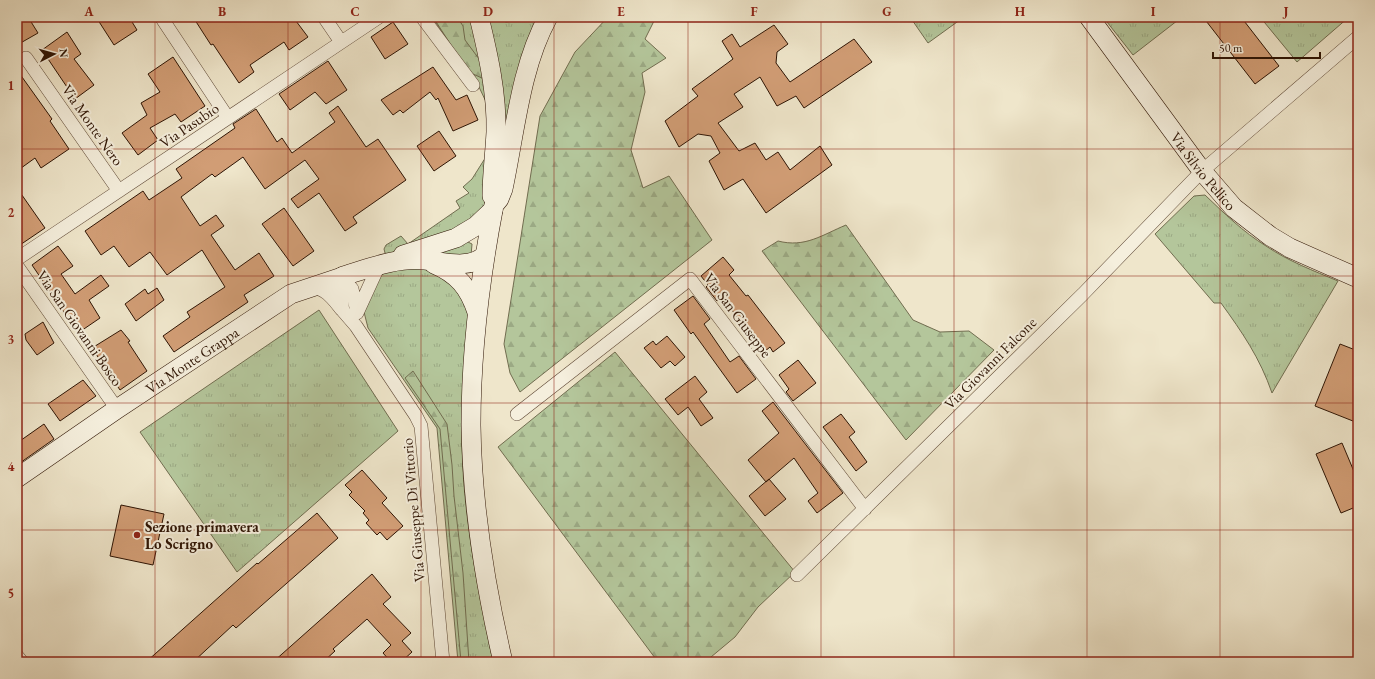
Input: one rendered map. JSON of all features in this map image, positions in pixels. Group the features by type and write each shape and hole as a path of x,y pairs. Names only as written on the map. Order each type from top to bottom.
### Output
{"street":[{"path":"161,17 228,118"},
{"path":"324,17 341,42"},
{"name":"Via Pasubio","path":"17,259 379,17"},
{"path":"422,17 473,85"},
{"path":"479,17 486,48 495,105 496,131 492,200 493,208 485,255 474,347 471,426 482,556 503,662"},
{"path":"493,208 503,190 529,62 548,17"},
{"name":"Via Silvio Pellico","path":"1089,17 1202,171 1234,208 1270,236 1310,258 1358,278"},
{"name":"Via Giovanni Falcone","path":"797,575 1083,294 1202,171 1358,37"},
{"name":"Via Monte Nero","path":"26,58 119,191"},
{"name":"Via Monte Grappa","path":"379,265 387,260 456,238 476,226 493,208"},
{"name":"Via Monte Grappa","path":"17,478 117,409 291,294 379,265 423,260 455,264 477,262 485,255"},
{"name":"Via Monte Grappa","path":"423,260 442,268 462,284 468,291 477,314"},
{"path":"357,312 379,265"},
{"name":"Via San Giovanni Bosco","path":"17,266 117,409"},
{"path":"343,277 339,286 343,311"},
{"path":"343,277 354,294 357,312 356,326"},
{"name":"Via San Giuseppe","path":"517,414 690,279 865,509"},
{"name":"Via Giuseppe Di Vittorio","path":"311,287 320,287 324,290 356,326 416,416 421,426 443,662"},
{"path":"17,656 22,662"}],"green space":[{"path":"432,17 473,17 483,58 486,78 490,117 490,158 487,196 481,215 465,229 389,255 385,253 384,249 386,245 401,236 408,244 460,208 456,201 469,193 463,187 472,179 489,152 489,108 479,87"},
{"path":"433,17 457,17 463,26 465,40 482,63 486,80 471,73"},
{"path":"485,17 491,17 506,22 542,17 509,131 501,131"},
{"path":"608,17 656,17 645,39 666,58 642,73 645,92 631,150 643,188 669,176 712,240 520,392 510,373 504,344 540,116 575,52"},
{"path":"910,17 964,17 928,43"},
{"path":"1113,17 1182,17 1133,55 1107,22"},
{"path":"1260,17 1349,17 1297,62"},
{"path":"1205,195 1258,241 1292,261 1338,281 1272,393 1262,368 1250,346 1221,303 1214,303 1155,234 1194,196"},
{"path":"846,225 913,320 940,332 969,331 994,350 906,440 762,251 778,241 788,243 805,242"},
{"path":"466,241 472,244 471,256 451,258 436,250"},
{"path":"412,266 444,273 470,310 462,405 463,465 472,550 493,662 458,662 437,428 368,328 364,312 382,272"},
{"path":"319,310 398,431 237,572 140,432"},
{"path":"615,352 795,572 758,607 735,637 705,662 658,662 498,447"},
{"path":"413,371 447,424 463,573 469,662 461,662 440,429 405,378"}],"building":[{"path":"17,17 28,17 38,33 17,45"},
{"path":"96,17 129,17 137,30 114,45"},
{"path":"193,17 293,17 308,37 289,50 284,42 250,65 254,72 239,83 213,44 211,45"},
{"path":"1203,17 1241,17 1279,66 1255,84"},
{"path":"393,22 408,44 385,59 371,37"},
{"path":"774,25 788,44 777,52 776,63 790,82 854,39 872,62 804,108 796,96 777,106 760,77 734,94 743,107 718,123 739,151 755,143 766,160 778,152 790,170 820,146 832,165 766,213 743,179 724,190 709,161 720,153 711,136 698,134 679,147 665,121 698,96 692,89 733,59 722,41 732,34 740,47"},
{"path":"67,32 81,54 74,59 94,85 75,99 42,50"},
{"path":"173,57 205,106 181,122 175,114 150,128 158,140 138,155 122,133 147,115 141,103 160,92 148,74"},
{"path":"328,61 347,90 326,104 315,92 290,110 279,94"},
{"path":"433,67 456,100 467,95 478,120 453,131 438,98 436,100 430,92 403,113 400,110 393,115 381,100"},
{"path":"17,70 52,119 50,121 69,149 41,168 35,158 17,171"},
{"path":"338,106 366,147 378,139 406,180 353,217 357,223 345,231 319,193 298,208 291,199 319,179 305,160 265,189 243,157 215,177 212,174 181,197 200,226 216,215 224,226 211,235 235,270 259,253 274,276 244,295 248,302 174,352 163,336 190,317 187,312 225,287 202,250 167,275 150,252 129,267 114,246 101,255 85,231 143,191 149,200 182,178 176,169 235,128 233,124 256,109 277,142 282,138 292,153 335,122 329,113"},
{"path":"439,131 456,156 434,171 417,146"},
{"path":"17,188 45,228 17,247"},
{"path":"284,208 314,251 293,266 262,224"},
{"path":"58,246 73,266 61,274 75,294 101,275 109,286 89,300 100,318 78,333 32,265"},
{"path":"723,257 734,270 729,275 746,296 748,295 785,343 773,352 770,347 764,352 722,297 717,301 706,287 708,285 701,276"},
{"path":"157,288 164,300 136,321 125,304 145,289 148,294"},
{"path":"693,296 710,319 704,324 730,362 739,356 756,379 737,393 693,332 691,334 674,310"},
{"path":"43,322 54,343 37,355 26,340 25,334"},
{"path":"121,330 130,341 128,342 147,371 120,390 92,348"},
{"path":"667,336 685,357 675,366 670,361 661,368 644,348 653,341 656,345"},
{"path":"1340,344 1358,351 1358,423 1315,406"},
{"path":"798,360 816,383 793,401 786,392 789,389 779,375"},
{"path":"695,376 707,392 699,399 713,418 701,426 688,407 678,415 665,399"},
{"path":"83,380 96,396 60,421 48,404"},
{"path":"773,402 843,493 817,513 808,501 818,493 794,458 766,482 748,460 779,433 762,411"},
{"path":"841,414 855,432 849,437 867,462 856,471 823,427"},
{"path":"44,424 54,439 17,465 17,443"},
{"path":"1342,443 1358,481 1358,506 1341,513 1316,454"},
{"path":"362,470 387,498 382,503 403,526 387,540 380,532 377,535 366,523 369,520 363,513 365,511 349,495 352,492 345,485"},
{"path":"769,479 786,499 765,516 749,496"},
{"name":"Sezione primavera Lo Scrigno","path":"121,505 164,514 153,565 110,556"},
{"path":"317,513 338,538 236,628 233,625 193,662 146,662 257,563 258,564"},
{"path":"372,574 391,597 383,604 411,633 402,641 412,652 401,662 391,662 383,653 391,645 367,619 333,649 335,651 323,662 273,662"}],"place":[{"name":"Sezione primavera Lo Scrigno","path":"137,535"}]}
